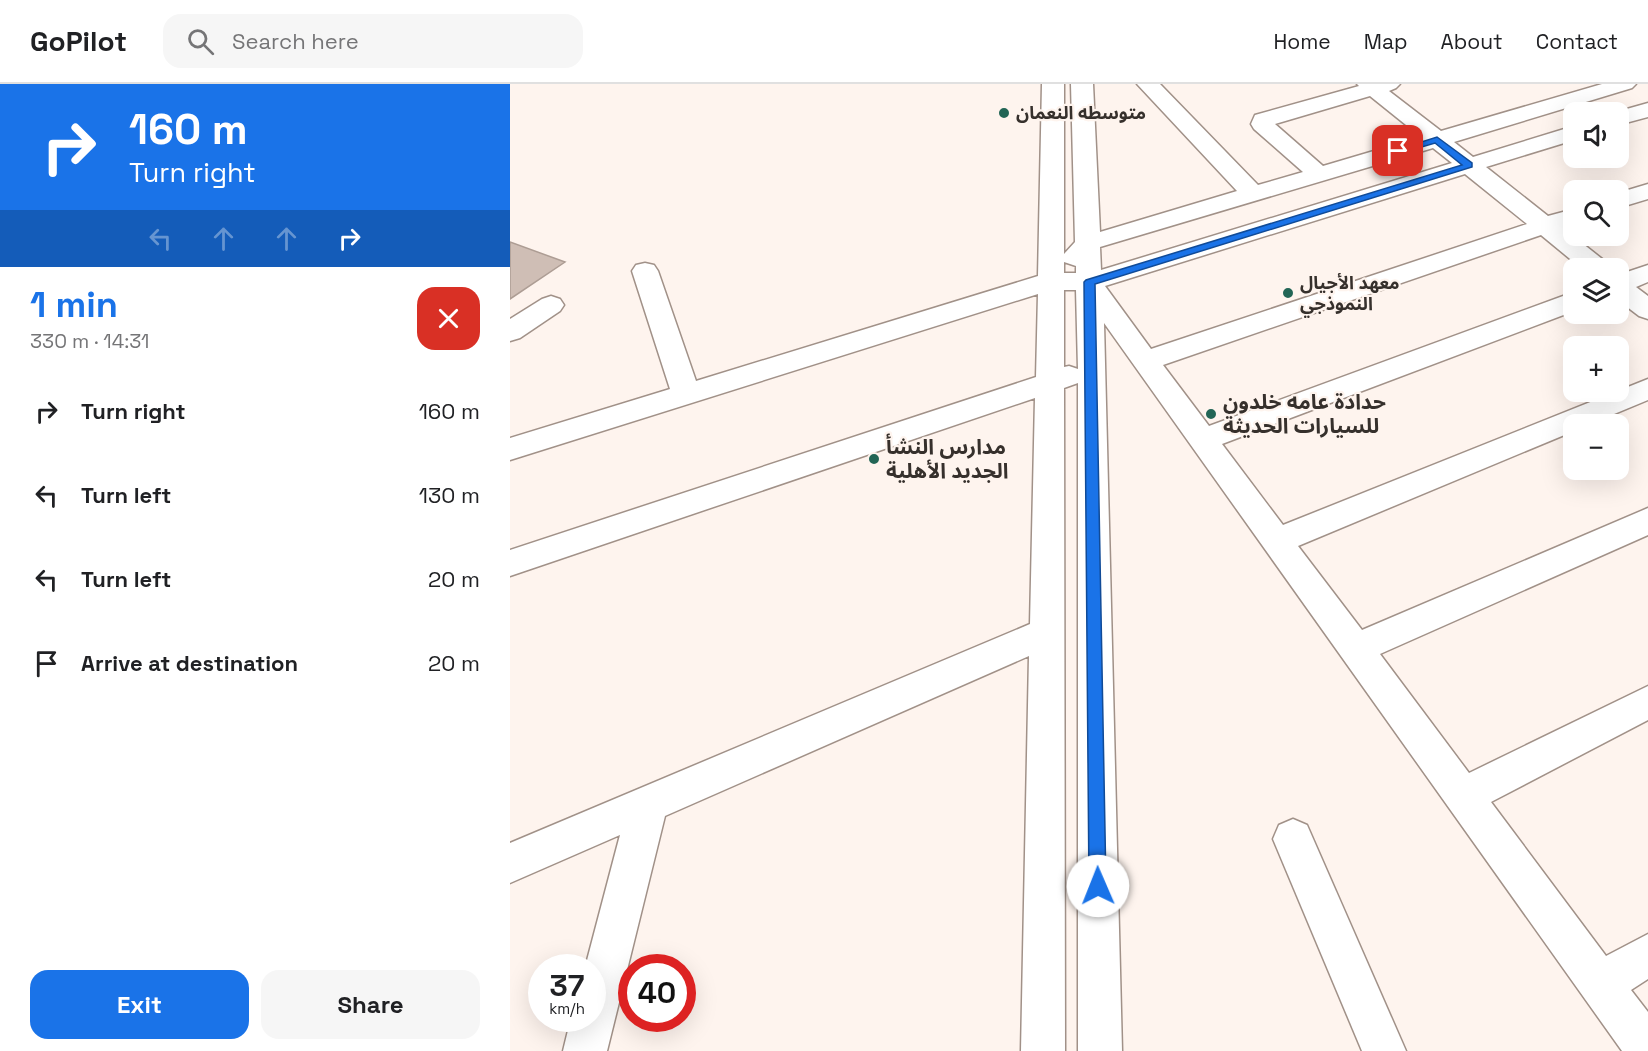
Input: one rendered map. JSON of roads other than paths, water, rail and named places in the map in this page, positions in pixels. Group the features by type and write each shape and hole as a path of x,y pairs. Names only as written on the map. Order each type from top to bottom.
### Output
{"street":[{"path":"1148,84 1253,194"},
{"path":"1051,281 1088,243 1625,84"},
{"path":"1080,85 1092,368 1100,1051"},
{"path":"1043,1051 1051,281 1080,85"},
{"path":"1319,174 1262,124 1263,120 1377,85 1437,140 1584,258"},
{"path":"1629,116 1648,110"},
{"path":"510,449 1051,281 1089,282 1563,136"},
{"path":"1629,197 1648,191"},
{"path":"1145,361 1563,220"},
{"path":"645,271 686,394"},
{"path":"1629,281 1648,273"},
{"path":"1089,282 1648,1049"},
{"path":"1629,294 1648,310"},
{"path":"510,332 551,305"},
{"path":"1202,440 1563,305"},
{"path":"510,564 1092,368"},
{"path":"1276,541 1648,389"},
{"path":"1355,649 1648,521"},
{"path":"510,863 1048,633"},
{"path":"1463,796 1648,702"},
{"path":"585,1051 648,804"},
{"path":"1293,839 1384,1051"},
{"path":"1600,984 1648,955"}],"place":[{"name":"متوسطه النعمان","path":"1004,113"},
{"name":"معهد الأجيال النموذجي","path":"1288,293"},
{"name":"حدادة عامه خلدون للسيارات الحديثة","path":"1211,414"},
{"name":"مدارس النشأ الجديد الأهلية","path":"874,459"}]}
